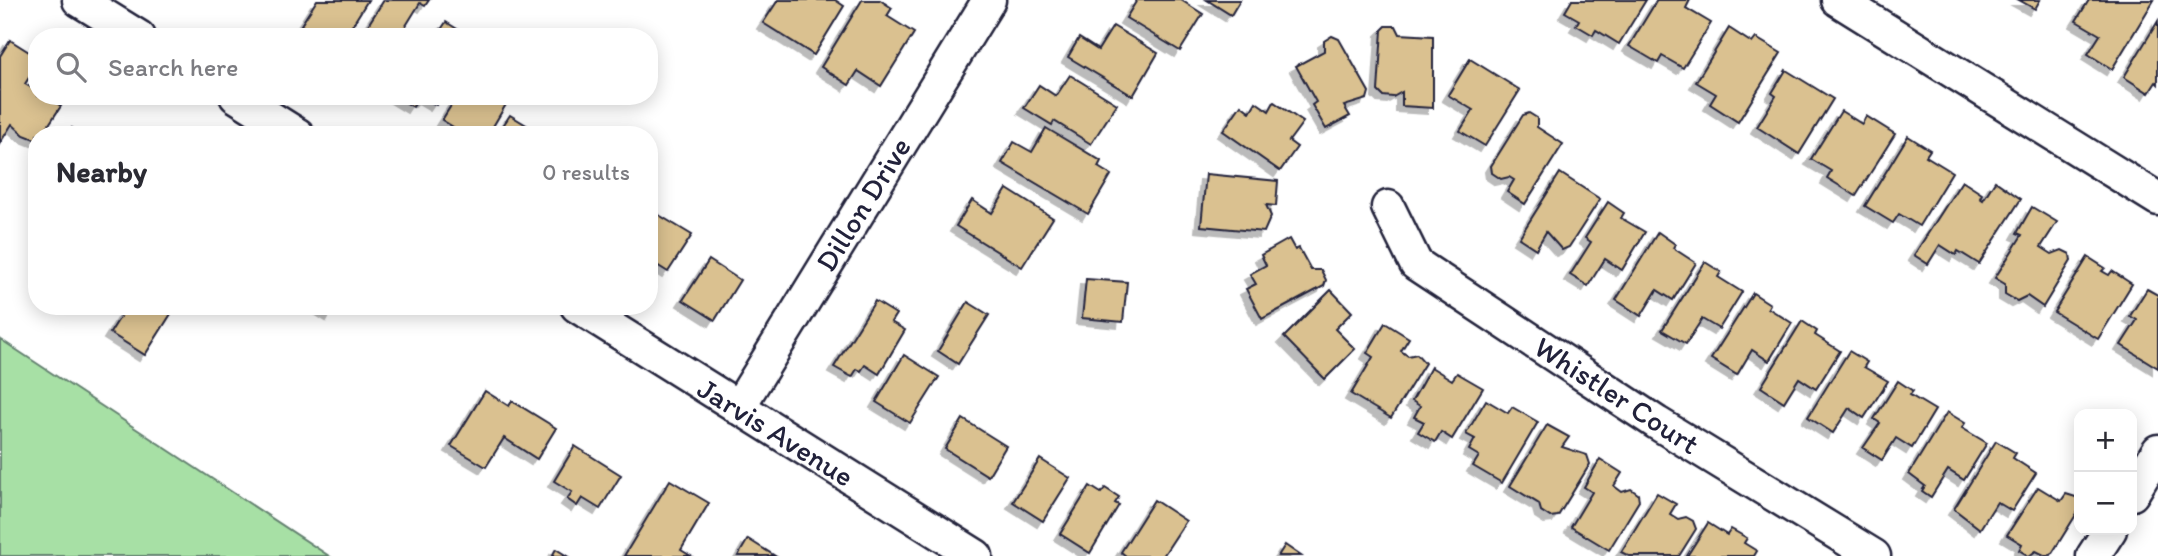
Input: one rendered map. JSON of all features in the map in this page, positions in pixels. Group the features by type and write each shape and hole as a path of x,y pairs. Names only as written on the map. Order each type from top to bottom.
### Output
{"street":[{"path":"79,0 124,28"},
{"name":"Dillon Drive","path":"738,408 987,1"},
{"path":"1852,4 2158,199"},
{"path":"250,105 284,126"},
{"name":"Whistler Court","path":"1388,207 1416,264 1657,423 1874,556"},
{"name":"Jarvis Avenue","path":"591,315 976,556"},
{"path":"2137,486 2158,451"},
{"path":"2094,556 2107,535"}],"green space":[{"path":"0,339 329,556 0,556"}],"building":[{"path":"317,0 368,0 351,28 306,28 301,25"},
{"path":"384,0 429,0 425,6 420,3 405,28 370,28 368,25"},
{"path":"778,0 835,0 844,6 814,55 763,23"},
{"path":"862,0 880,0 892,8 887,16 914,33 881,86 858,71 849,85 821,67"},
{"path":"1137,0 1181,0 1203,14 1180,51 1126,18"},
{"path":"1207,0 1240,0 1231,15"},
{"path":"1572,0 1646,0 1619,44 1596,30 1593,35 1576,25 1579,20 1565,12"},
{"path":"1657,0 1690,0 1686,8 1711,23 1683,68 1662,56 1658,63 1629,46"},
{"path":"2019,0 2040,0 2035,9"},
{"path":"2089,0 2154,0 2112,69 2088,54 2100,35 2076,21"},
{"path":"2158,21 2158,84 2156,82 2149,93 2124,77"},
{"path":"446,22 456,28 442,28"},
{"path":"1113,26 1158,53 1133,96 1068,57 1079,38 1098,50"},
{"path":"1386,26 1396,26 1400,34 1433,36 1433,108 1402,106 1402,92 1393,97 1383,96 1378,91 1382,30"},
{"path":"1729,28 1752,43 1756,38 1781,53 1738,122 1710,104 1716,94 1696,82"},
{"path":"1332,36 1339,39 1369,92 1367,99 1344,106 1350,116 1326,129 1312,105 1316,102 1296,66 1324,51 1324,41"},
{"path":"10,40 28,51 28,79 25,84 28,86 28,105 61,106 48,126 28,126 28,137 12,124 0,143 0,56"},
{"path":"1470,59 1520,90 1485,146 1460,131 1473,110 1448,95"},
{"path":"1786,70 1833,99 1799,154 1757,127 1776,96 1772,93"},
{"path":"1070,75 1117,104 1091,144 1054,121 1052,125 1024,108 1039,85 1056,96"},
{"path":"1256,102 1269,111 1274,102 1303,122 1289,141 1297,147 1280,171 1223,131 1241,105 1250,112"},
{"path":"451,105 506,105 493,126 452,126 442,120"},
{"path":"1841,111 1862,124 1866,116 1895,134 1856,196 1827,178 1831,171 1811,159"},
{"path":"1529,113 1537,118 1537,127 1563,144 1525,204 1507,192 1514,180 1509,177 1501,179 1492,173 1491,166 1523,115"},
{"path":"510,115 528,126 503,126"},
{"path":"1046,128 1101,161 1098,167 1111,175 1088,214 1002,163 1014,142 1032,152"},
{"path":"1908,136 1930,150 1926,156 1952,172 1919,226 1899,214 1893,223 1865,206"},
{"path":"1560,173 1600,199 1569,247 1562,250 1546,232 1536,249 1519,238"},
{"path":"1206,174 1278,181 1276,206 1266,205 1271,216 1264,232 1201,226"},
{"path":"1962,181 1982,194 1980,198 1983,200 1995,181 2021,199 1979,264 1958,251 1956,255 1940,245 1928,264 1914,255"},
{"path":"1007,189 1053,218 1022,267 956,226 972,200 992,213"},
{"path":"1608,202 1624,213 1621,218 1645,232 1622,270 1605,259 1588,286 1570,275 1591,242 1585,238"},
{"path":"2032,207 2057,222 2041,247 2052,254 2062,250 2070,254 2071,261 2043,307 2027,296 2017,301 2005,294 2005,284 1995,278 2022,235 2017,233"},
{"path":"658,214 692,235 668,272 658,266"},
{"path":"1658,232 1675,244 1673,248 1696,263 1673,300 1657,290 1641,316 1616,300"},
{"path":"1289,239 1295,250 1299,248 1311,270 1321,270 1326,280 1324,286 1262,319 1246,289 1256,284 1250,274 1266,265 1261,255"},
{"path":"2088,257 2105,268 2102,271 2109,275 2112,271 2132,284 2098,339 2054,312"},
{"path":"709,260 740,280 715,320 683,300"},
{"path":"1705,262 1721,272 1718,277 1742,292 1719,329 1702,319 1686,344 1662,330"},
{"path":"1086,279 1127,282 1123,322 1082,318"},
{"path":"2147,289 2158,295 2158,368 2121,345 2137,320 2130,316"},
{"path":"1331,290 1352,312 1335,329 1355,349 1325,379 1284,337"},
{"path":"1753,293 1770,304 1768,308 1792,323 1769,361 1752,350 1737,375 1711,359"},
{"path":"875,301 896,314 891,322 905,330 879,374 865,365 861,371 857,369 852,377 834,367"},
{"path":"968,302 989,315 958,364 938,351"},
{"path":"121,315 170,315 145,355 110,333"},
{"path":"1802,321 1817,331 1815,335 1840,351 1816,389 1799,378 1784,402 1761,387"},
{"path":"1385,323 1409,338 1401,351 1408,356 1417,354 1425,363 1391,418 1351,394 1373,357 1367,353"},
{"path":"1849,351 1867,362 1864,367 1888,381 1864,418 1849,408 1833,433 1808,417"},
{"path":"904,355 939,377 910,423 876,402"},
{"path":"1431,367 1452,380 1457,373 1483,388 1452,439 1441,432 1435,442 1418,432 1424,422 1414,417 1420,406 1412,401"},
{"path":"1898,381 1913,391 1910,395 1935,410 1912,448 1896,438 1882,460 1863,448 1880,423 1874,419"},
{"path":"485,391 509,406 512,401 556,428 537,459 504,438 486,467 451,446"},
{"path":"1486,400 1508,413 1512,407 1538,422 1502,483 1473,466 1479,456 1469,450 1475,439 1466,434"},
{"path":"1947,412 1965,423 1962,428 1987,443 1964,480 1948,470 1931,497 1922,491 1925,486 1909,474"},
{"path":"963,419 1006,446 988,476 945,449"},
{"path":"1547,425 1569,437 1562,447 1587,455 1590,464 1558,516 1550,517 1541,511 1539,504 1510,486"},
{"path":"1996,441 2016,453 2013,458 2036,473 2012,511 1997,502 1980,529 1954,509"},
{"path":"575,446 621,475 600,509 582,498 577,506 567,499 572,492 554,481"},
{"path":"1040,459 1070,478 1043,521 1013,502"},
{"path":"1600,459 1622,473 1614,486 1622,492 1631,489 1638,494 1639,501 1609,550 1571,527 1592,492 1584,487"},
{"path":"670,480 709,503 681,550 691,556 624,556"},
{"path":"1090,486 1101,493 1105,488 1119,497 1115,503 1119,505 1090,553 1060,534"},
{"path":"2038,487 2061,501 2066,494 2074,496 2074,518 2051,555 2046,556 2036,551 2029,556 2019,550 2022,544 2007,535"},
{"path":"1657,493 1676,504 1670,514 1678,519 1686,517 1693,521 1696,529 1679,556 1629,556 1621,552"},
{"path":"1154,500 1186,521 1163,556 1126,556 1121,552"},
{"path":"1708,523 1727,535 1731,529 1747,538 1744,543 1757,551 1754,556 1687,556"},
{"path":"748,539 775,556 738,556"},
{"path":"1285,545 1301,556 1278,556"},
{"path":"556,549 567,556 552,556"}]}
